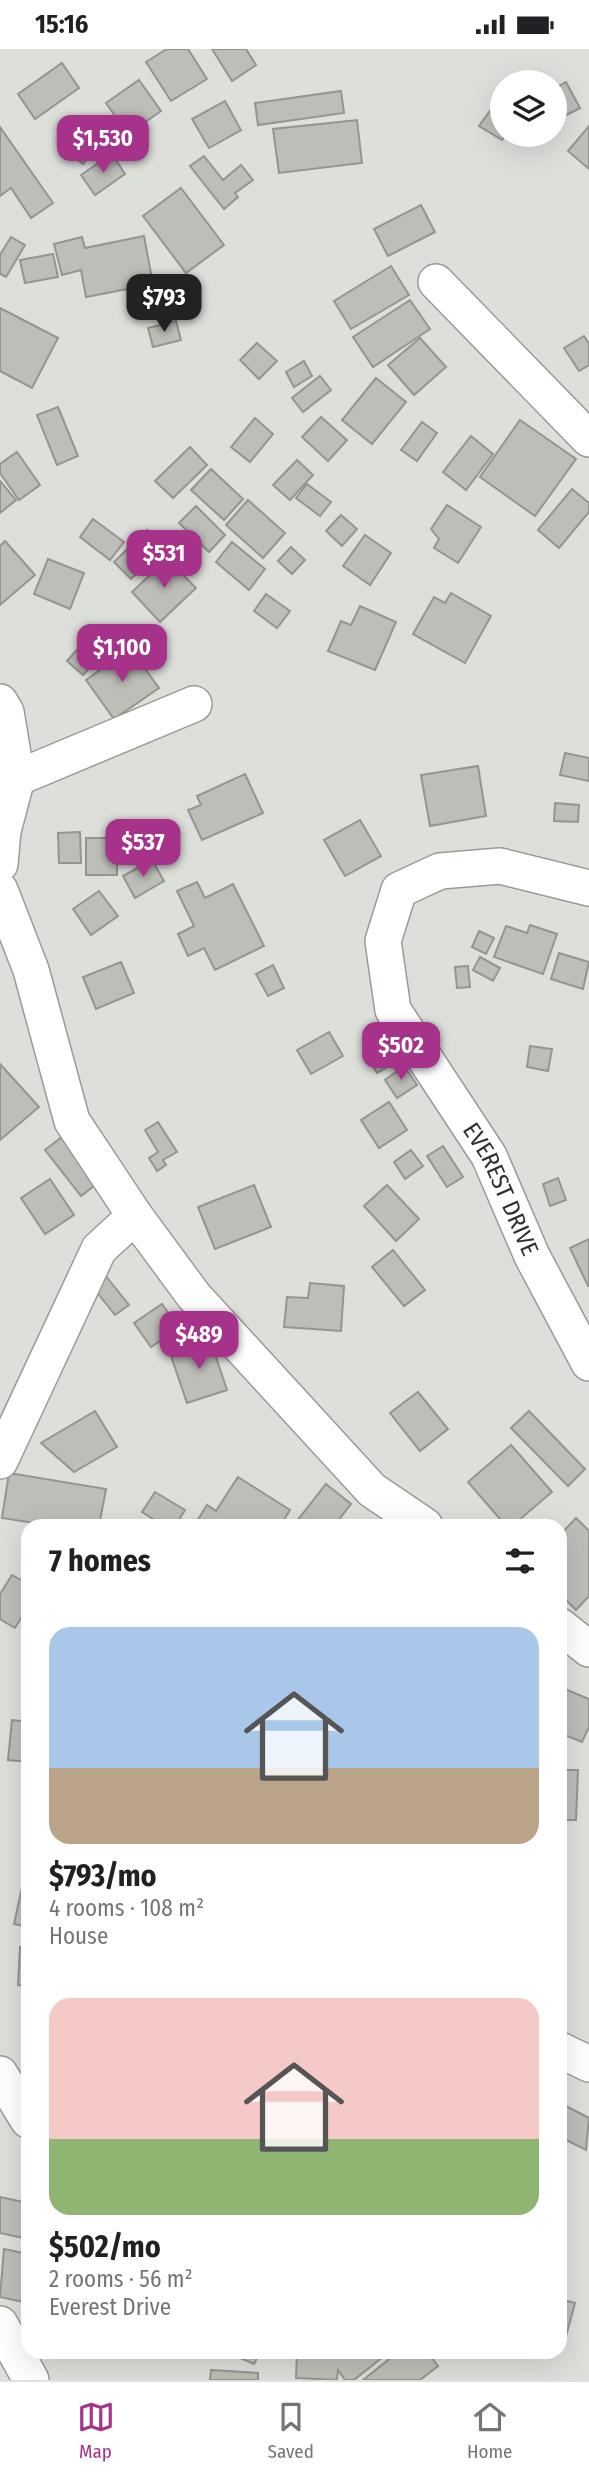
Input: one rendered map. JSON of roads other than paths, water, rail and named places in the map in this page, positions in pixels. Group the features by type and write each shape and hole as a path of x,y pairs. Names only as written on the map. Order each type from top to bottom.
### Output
{"street":[{"path":"436,282 589,439"},
{"path":"0,702 6,712 17,778 3,831 0,865"},
{"path":"17,778 194,703"},
{"name":"EVEREST DRIVE","path":"589,888 500,866 440,871 399,890 383,941 393,1010 489,1156 532,1256 589,1363"},
{"path":"0,890 31,970 72,1121 135,1216 194,1296 372,1490 415,1519"},
{"path":"0,1461 99,1249 135,1216"},
{"path":"567,1632 589,1649"},
{"path":"567,2053 589,2064"},
{"path":"0,2074 21,2108"},
{"path":"0,2324 31,2380"}]}
